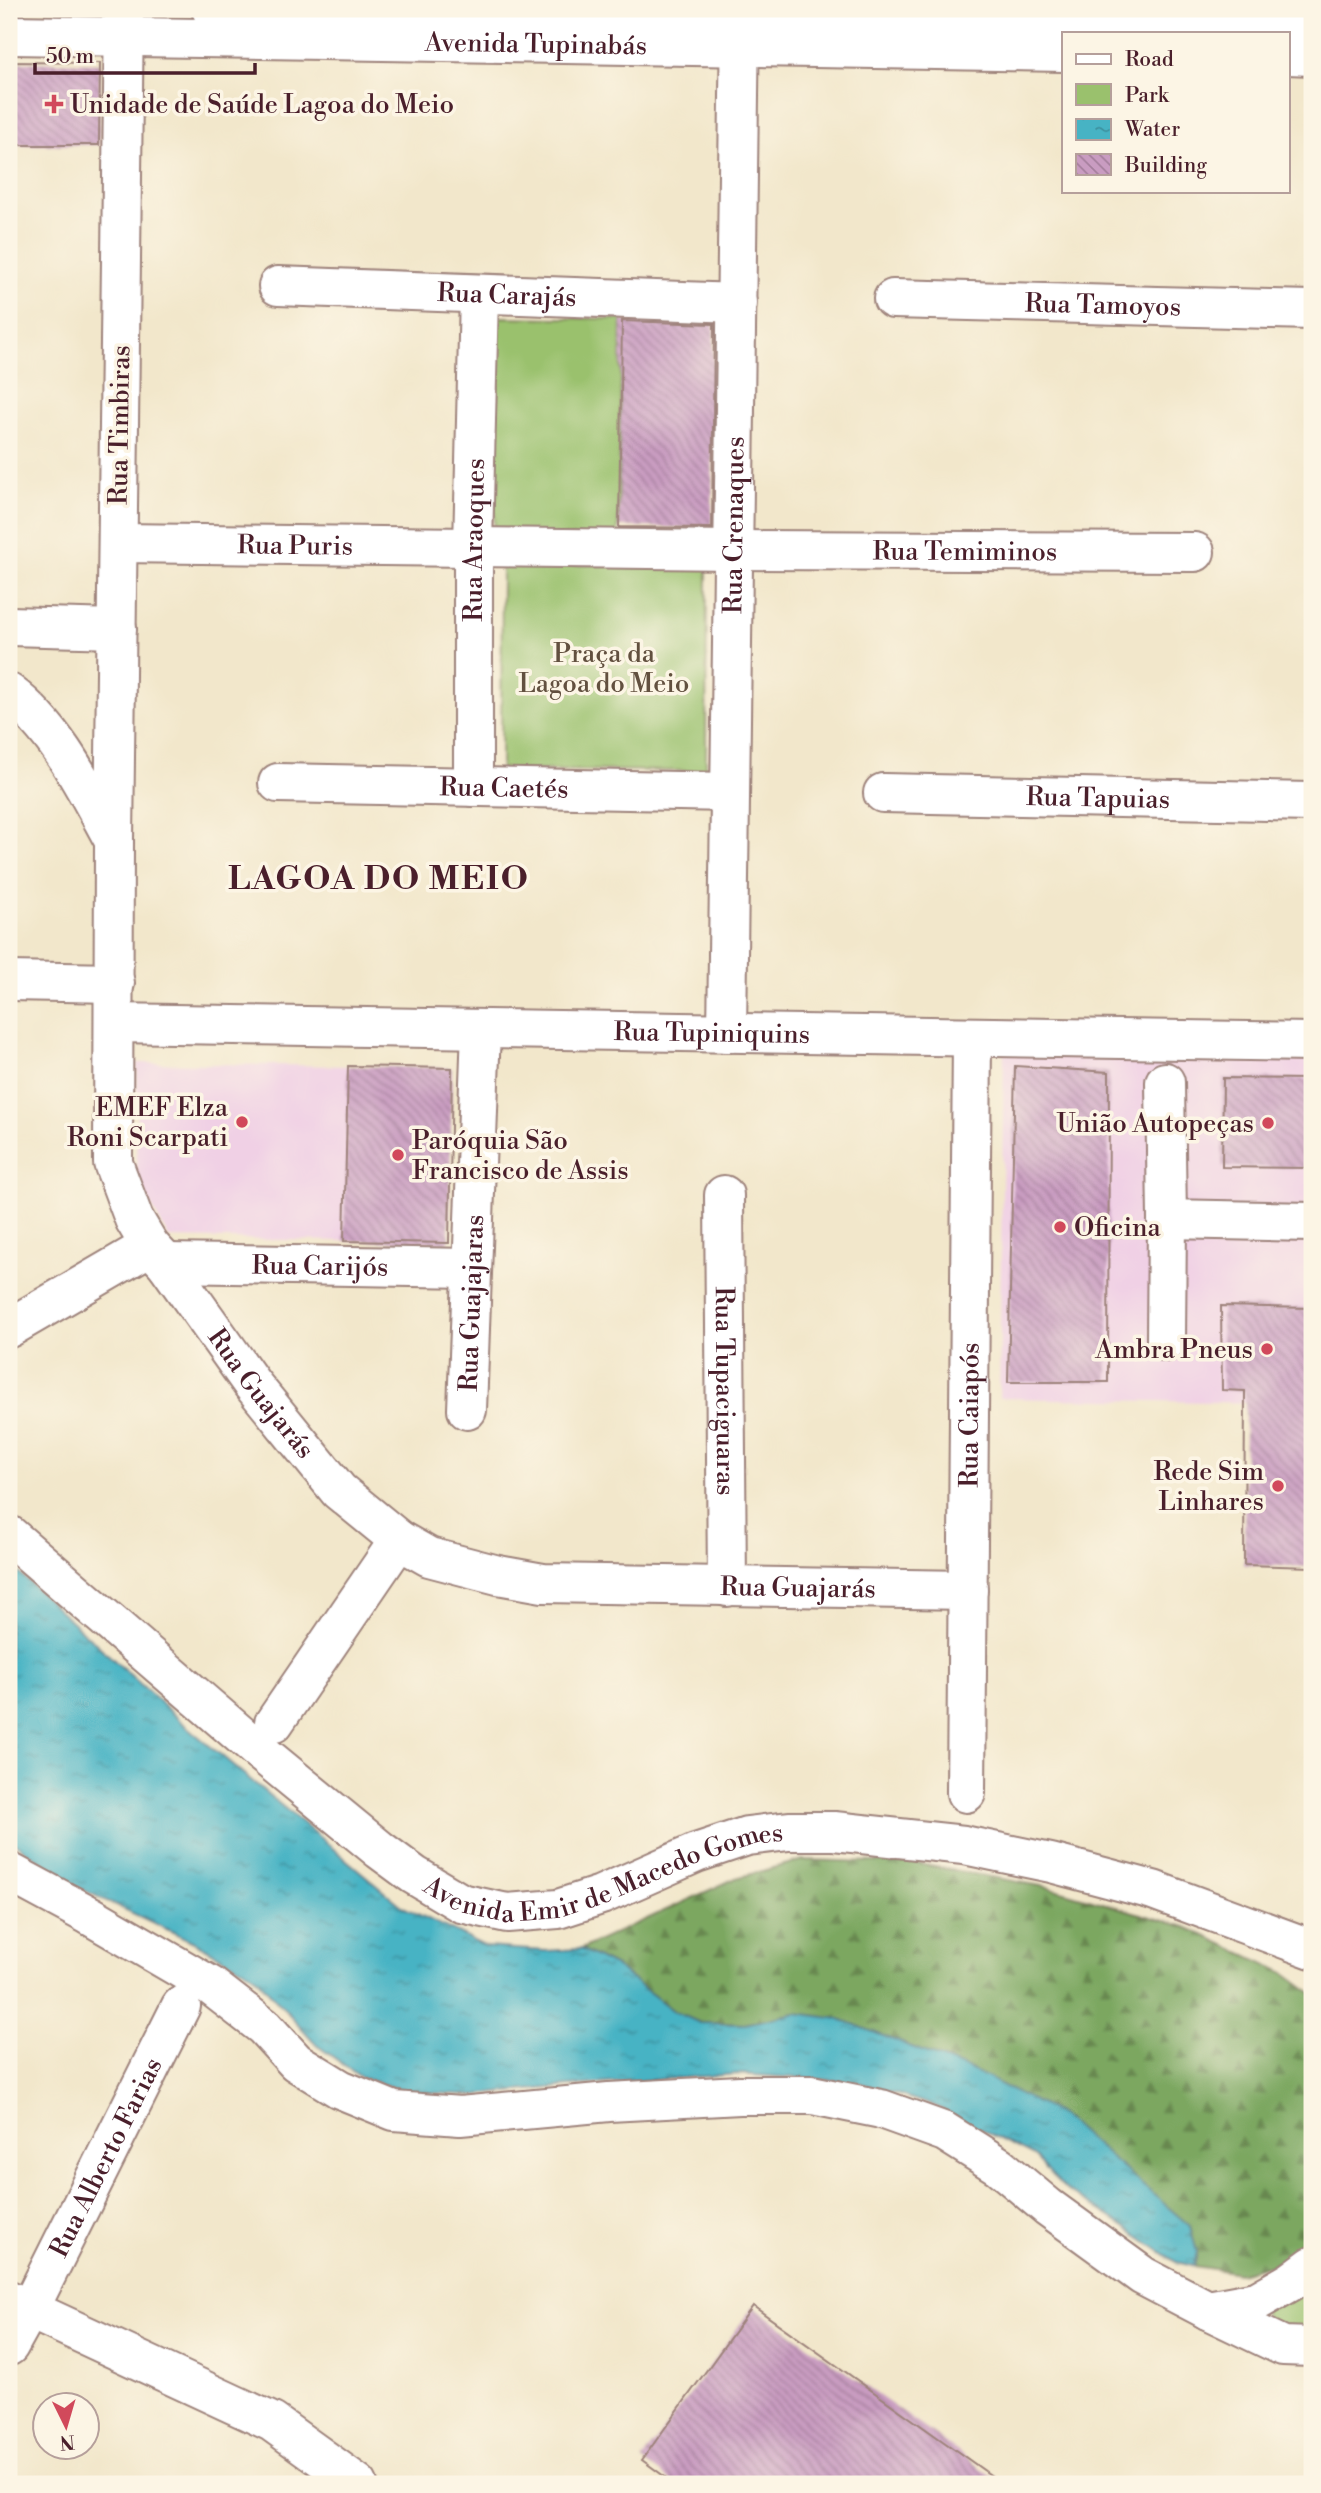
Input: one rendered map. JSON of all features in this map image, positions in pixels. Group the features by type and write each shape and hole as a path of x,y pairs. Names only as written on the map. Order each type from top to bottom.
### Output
{"street":[{"name":"Avenida Tupinabás","path":"211,9 325,20"},
{"name":"Avenida Tupinabás","path":"9,35 124,23 325,20 658,23 740,32 987,27 1312,27"},
{"name":"Rua Timbiras","path":"114,841 124,23"},
{"name":"Avenida Tupinabás","path":"987,27 1062,51"},
{"name":"Rua Crenaques","path":"727,1033 740,32"},
{"path":"1290,55 1312,56"},
{"name":"Rua Carajás","path":"278,286 737,303"},
{"name":"Rua Araoques","path":"473,786 473,546 480,294"},
{"name":"Rua Tamoyos","path":"893,299 1312,310"},
{"name":"Rua Puris","path":"118,543 733,550"},
{"name":"Rua Temiminos","path":"733,550 1195,552"},
{"path":"9,626 117,629"},
{"path":"9,693 20,701 57,744 114,841"},
{"name":"Rua Caetés","path":"278,783 730,792"},
{"name":"Rua Tapuias","path":"883,793 1312,802"},
{"name":"Rua Guajarás","path":"114,841 114,1163 134,1219 158,1254 252,1384 339,1491 399,1540 429,1557 498,1575 543,1583 968,1590"},
{"path":"9,981 115,983"},
{"name":"Rua Tupiniquins","path":"114,1023 1312,1042"},
{"name":"Rua Guajajaras","path":"467,1410 481,1029"},
{"name":"Rua Caiapós","path":"966,1793 972,1037"},
{"path":"1165,1082 1166,1342"},
{"name":"Rua Tupaciguaras","path":"724,1195 727,1587"},
{"path":"1167,1219 1312,1222"},
{"path":"9,1328 158,1254"},
{"name":"Rua Carijós","path":"158,1254 472,1268"},
{"name":"Avenida Emir de Macedo Gomes","path":"9,1535 258,1750 380,1850 414,1875 461,1903 507,1913 558,1909 601,1895 696,1853 747,1836 789,1831 834,1831 964,1846 1051,1863 1153,1890 1311,1949"},
{"path":"274,1723 399,1540"},
{"path":"9,1872 211,1986 264,2027 296,2062 340,2089 394,2111 460,2116 609,2102 740,2095 812,2095 881,2109 945,2132 999,2166 1048,2207 1143,2276 1208,2311 1283,2346 1312,2347"},
{"name":"Rua Alberto Farias","path":"9,2346 19,2305 181,2006"},
{"path":"1208,2311 1258,2301 1312,2266"},
{"path":"19,2305 272,2422 358,2484"}],"shaded area":[{"path":"1004,1053 1312,1060 1312,1404 999,1398"},
{"name":"EMEF Elza Roni Scarpati","path":"137,1063 348,1066 344,1241 169,1238 136,1178"}],"green space":[{"path":"498,317 622,319 618,537 494,535"},
{"name":"Praça da Lagoa do Meio","path":"502,565 707,565 706,771 501,770"},
{"path":"803,1860 914,1863 1047,1887 1186,1927 1285,1973 1312,1993 1312,2239 1280,2262 1239,2273 1194,2266 1197,2252 1156,2198 1060,2114 796,2013 745,2024 700,2023 675,2012 616,1967 581,1949 736,1878"},
{"path":"1312,2266 1312,2347 1283,2346 1257,2301"}],"water":[{"path":"9,1564 186,1726 403,1907 486,1947 545,1951 581,1949 616,1967 675,2012 700,2023 745,2024 796,2013 840,2019 976,2072 1060,2114 1190,2226 1197,2252 1194,2266 1176,2262 1067,2191 1034,2156 935,2106 857,2082 738,2074 476,2095 409,2092 362,2078 318,2046 253,1974 194,1942 77,1887 9,1839"}],"building":[{"name":"Unidade de Saúde Lagoa do Meio","path":"9,62 100,63 99,145 9,145"},
{"path":"622,321 714,324 712,528 619,527"},
{"name":"Paróquia São Francisco de Assis","path":"348,1066 452,1068 449,1243 344,1241"},
{"name":"Oficina","path":"1015,1066 1109,1072 1108,1382 1008,1382"},
{"name":"União Autopeças","path":"1223,1078 1312,1079 1312,1168 1222,1167"},
{"path":"1221,1306 1312,1308 1312,1567 1244,1565 1245,1391 1222,1390"},
{"path":"753,2306 1003,2484 675,2484 642,2460"}],"place":[{"name":"Unidade de Saúde Lagoa do Meio","path":"54,104"},
{"name":"EMEF Elza Roni Scarpati","path":"242,1122"},
{"name":"União Autopeças","path":"1268,1123"},
{"name":"Paróquia São Francisco de Assis","path":"398,1155"},
{"name":"Oficina","path":"1060,1227"},
{"name":"Ambra Pneus","path":"1267,1349"},
{"name":"Rede Sim Linhares","path":"1278,1486"}],"district":[{"name":"LAGOA DO MEIO","path":"379,877"}]}
